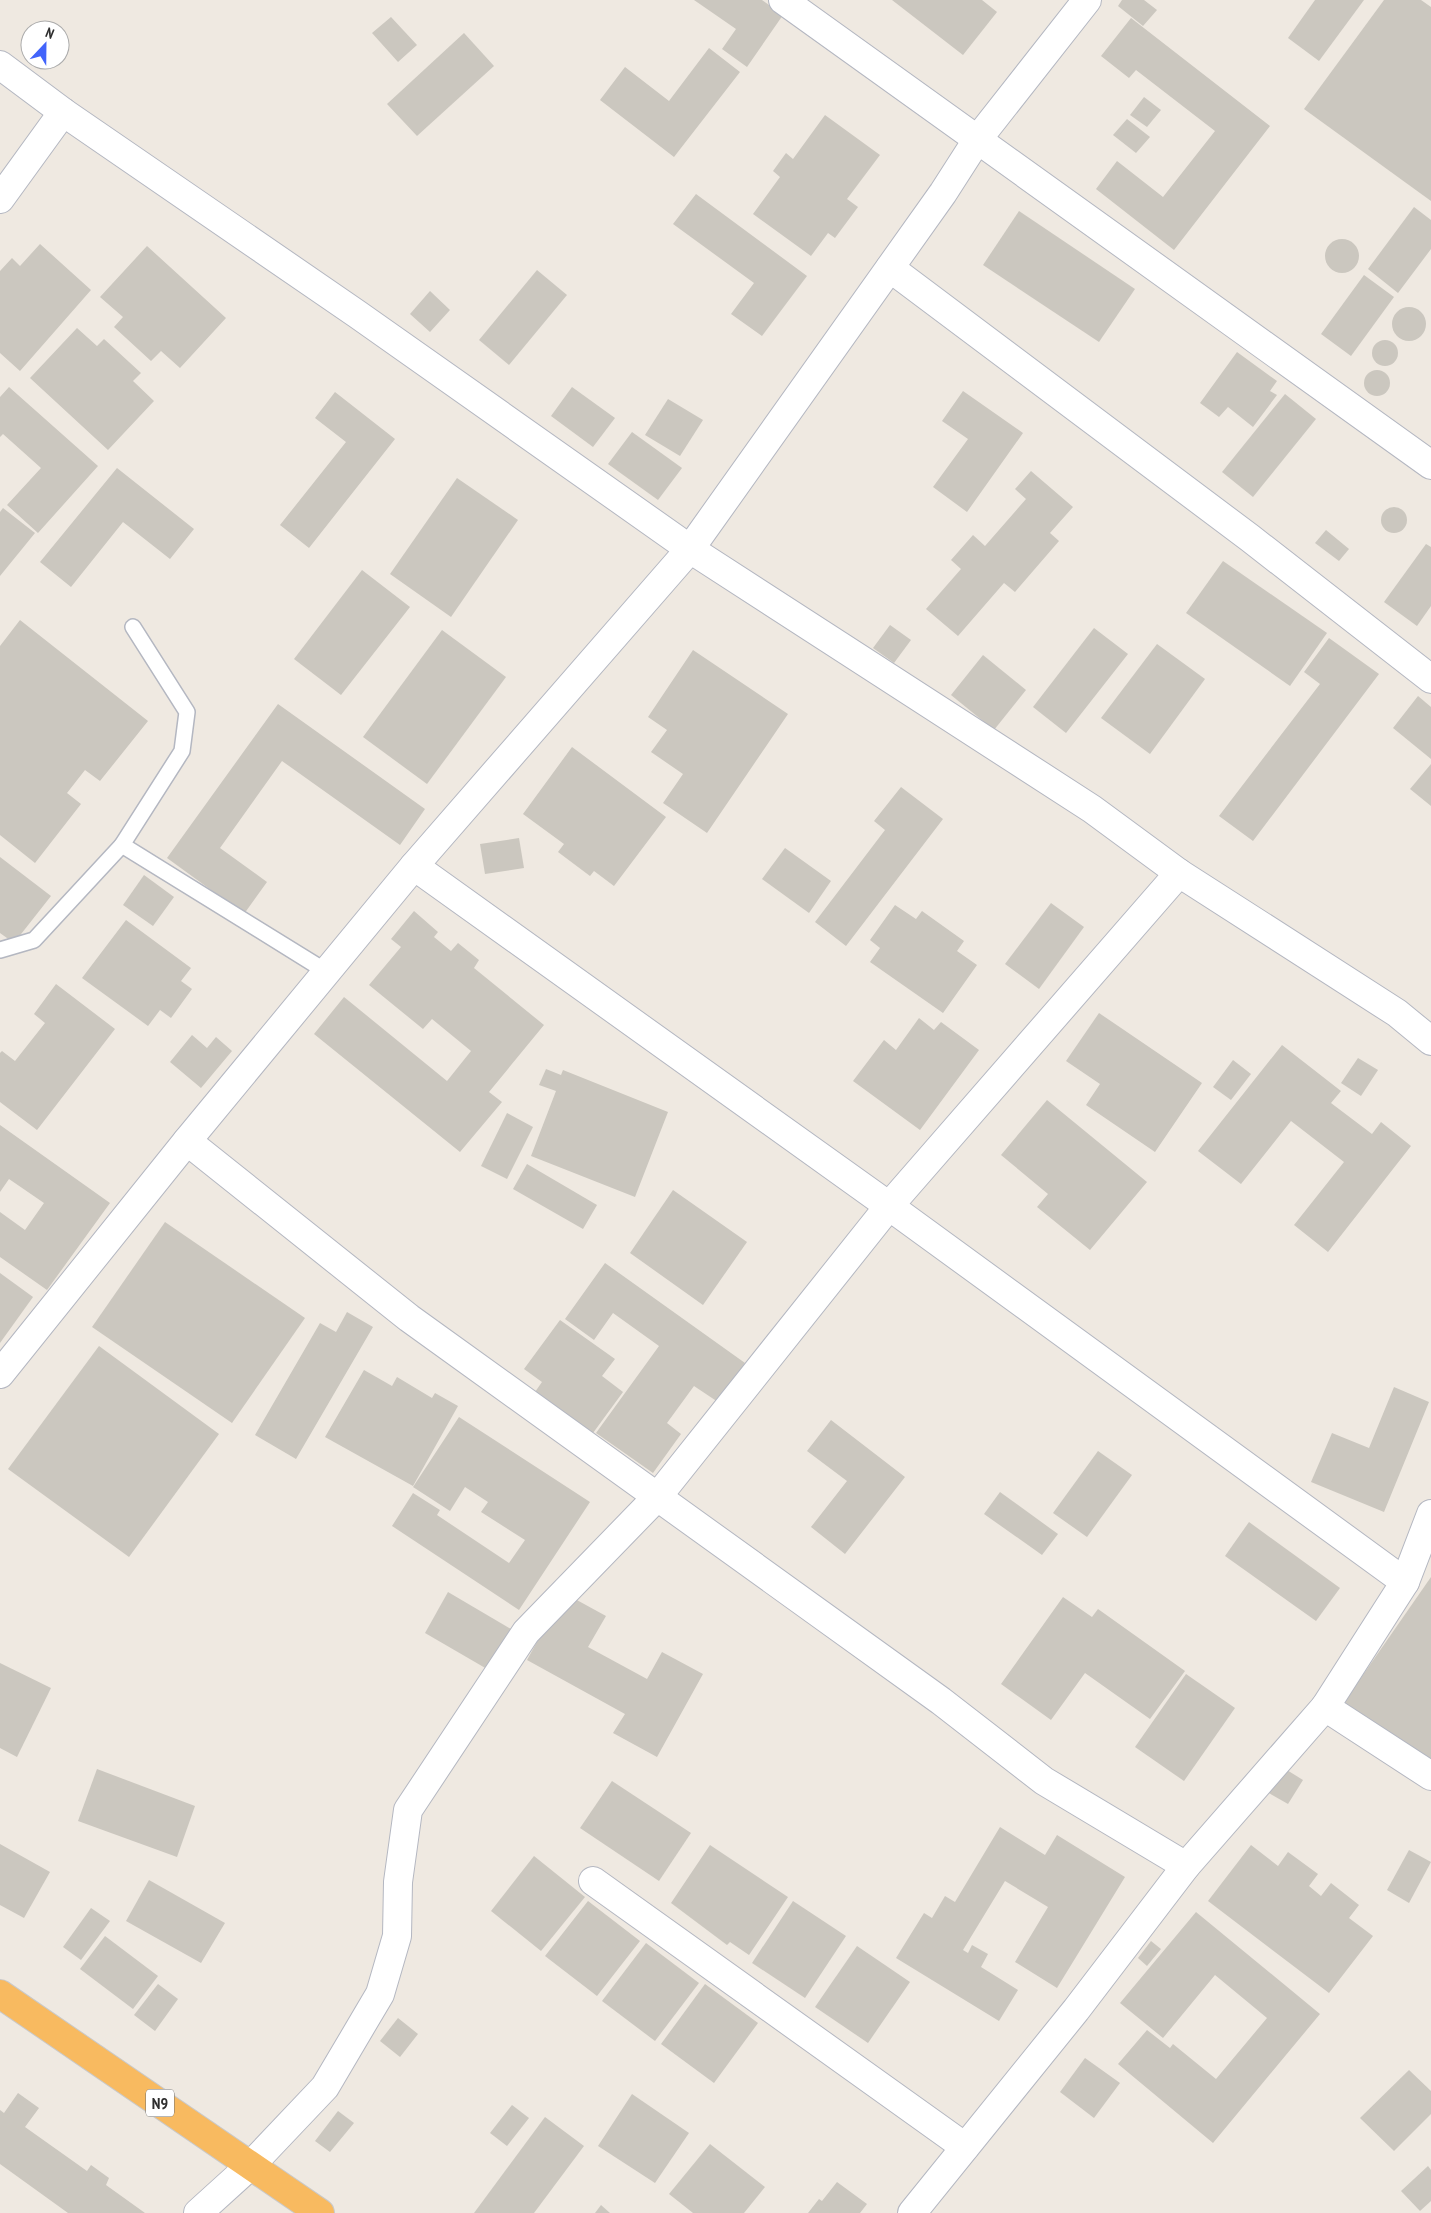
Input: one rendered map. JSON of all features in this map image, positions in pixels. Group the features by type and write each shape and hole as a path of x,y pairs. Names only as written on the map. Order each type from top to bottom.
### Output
{"highway":[{"name":"N9","path":"0,1994 320,2213"}],"street":[{"path":"782,0 1431,465"},
{"path":"0,1374 187,1141 414,866 690,549 943,193 977,140 1087,0"},
{"path":"0,65 63,112 357,314 690,549 1092,810 1179,873 1397,1013 1431,1041"},
{"path":"0,199 63,112"},
{"path":"890,268 1250,538 1431,679"},
{"path":"414,866 889,1206 1406,1582"},
{"path":"198,2213 251,2165 325,2087 380,1994 397,1936 398,1882 408,1810 526,1632 658,1496 889,1206 1179,873"},
{"path":"187,1141 409,1318 941,1701 1044,1781 1186,1866"},
{"path":"912,2213 1076,2010 1186,1866 1325,1707 1406,1582 1431,1514"},
{"path":"1325,1707 1431,1776"},
{"path":"593,1881 965,2147"}],"lane":[{"path":"0,950 34,940 122,845 182,751 187,712 133,627"},
{"path":"122,845 327,972"}],"building":[{"path":"694,0 762,0 783,15 747,67 722,49 736,29"},
{"path":"892,0 982,0 997,12 963,55"},
{"path":"1122,0 1144,0 1157,10 1143,26 1118,6"},
{"path":"1315,0 1364,0 1319,61 1288,38"},
{"path":"1384,0 1421,0 1431,7 1431,201 1304,109"},
{"path":"391,17 417,45 398,62 372,33"},
{"path":"1131,18 1270,126 1174,250 1096,189 1117,161 1163,197 1215,131 1136,70 1129,78 1101,56"},
{"path":"464,33 494,66 417,136 387,104"},
{"path":"709,48 740,72 674,157 600,100 625,67 669,101"},
{"path":"1144,97 1161,110 1147,127 1130,115"},
{"path":"825,115 880,155 847,199 858,207 835,238 828,233 811,256 753,214 780,177 773,171 786,153 793,159"},
{"path":"1127,119 1150,137 1136,153 1113,135"},
{"path":"696,194 807,276 762,336 731,314 754,283 673,224"},
{"path":"1414,207 1431,220 1431,249 1398,293 1368,269"},
{"path":"1019,211 1135,289 1099,342 983,265"},
{"path":"1342,239 1354,244 1359,256 1354,268 1342,273 1330,268 1325,256 1330,244"},
{"path":"40,244 91,290 20,371 0,353 0,271 12,258 20,266"},
{"path":"147,246 226,318 180,368 161,351 151,361 114,327 123,317 100,297"},
{"path":"537,270 567,295 509,365 479,340"},
{"path":"1364,275 1394,297 1351,356 1321,334"},
{"path":"430,291 450,310 430,332 410,314"},
{"path":"1409,307 1416,308 1421,312 1425,317 1425,331 1421,336 1416,340 1409,341 1402,340 1397,336 1393,331 1392,324 1393,317 1397,312 1402,308"},
{"path":"77,328 97,346 104,339 141,373 133,381 154,401 108,450 30,378"},
{"path":"1385,340 1394,344 1398,353 1394,362 1385,366 1376,362 1372,353 1376,344"},
{"path":"1237,352 1277,381 1270,391 1277,395 1253,427 1228,407 1219,417 1200,403"},
{"path":"1377,370 1386,374 1390,383 1386,392 1377,396 1368,392 1364,383 1368,374"},
{"path":"9,387 98,466 38,533 7,505 41,468 3,434 0,437 0,397"},
{"path":"572,387 615,418 593,447 551,416"},
{"path":"963,391 1023,433 967,512 933,487 968,439 942,421"},
{"path":"335,392 395,439 309,548 280,525 346,442 315,418"},
{"path":"1285,394 1316,419 1253,497 1222,472"},
{"path":"668,399 703,420 680,456 645,435"},
{"path":"632,432 682,468 658,500 608,464"},
{"path":"117,468 194,529 170,559 123,522 71,587 40,562"},
{"path":"1031,471 1073,507 1050,533 1059,541 1015,592 1004,583 958,636 926,609 961,569 951,560 973,535 985,546 1026,499 1015,489"},
{"path":"457,478 518,520 451,617 390,574"},
{"path":"1394,507 1403,511 1407,520 1403,529 1394,533 1385,529 1381,520 1385,511"},
{"path":"3,508 35,533 0,576 0,512"},
{"path":"1326,530 1349,549 1339,561 1315,543"},
{"path":"1426,544 1431,547 1431,606 1417,626 1384,602"},
{"path":"1223,561 1327,633 1290,686 1186,613"},
{"path":"362,570 410,607 341,695 294,659"},
{"path":"20,620 148,721 100,781 85,770 67,793 81,804 35,863 0,835 0,646"},
{"path":"890,625 911,640 894,663 873,648"},
{"path":"1094,628 1128,654 1066,733 1033,707"},
{"path":"442,630 506,677 427,784 363,737"},
{"path":"1329,638 1379,674 1253,841 1219,816 1320,684 1304,672"},
{"path":"1157,644 1205,679 1150,754 1101,718"},
{"path":"693,650 788,714 707,833 663,803 683,774 651,752 667,730 648,717"},
{"path":"983,655 1026,690 994,730 951,695"},
{"path":"1418,696 1431,707 1431,759 1393,728"},
{"path":"278,704 425,809 400,845 282,761 220,848 267,882 244,914 167,858"},
{"path":"572,747 666,817 614,886 594,871 590,876 558,852 564,844 523,814"},
{"path":"1431,764 1431,806 1410,789"},
{"path":"901,787 943,819 846,946 815,922 885,830 874,821"},
{"path":"519,838 524,868 485,874 480,844"},
{"path":"785,848 831,881 809,913 762,879"},
{"path":"0,857 51,896 14,943 0,933"},
{"path":"144,875 174,897 153,926 123,905"},
{"path":"1051,903 1084,927 1039,989 1005,964"},
{"path":"895,905 916,919 922,911 964,941 957,951 977,965 943,1013 870,962 880,948 870,940"},
{"path":"414,911 438,932 434,937 451,951 458,943 479,960 474,968 544,1025 489,1092 502,1102 460,1152 314,1034 344,997 447,1081 471,1051 432,1019 423,1029 369,985 401,947 391,939"},
{"path":"126,920 191,968 181,981 192,989 171,1018 160,1010 148,1026 82,978"},
{"path":"56,984 115,1029 37,1130 0,1102 0,1053 2,1051 15,1061 45,1023 34,1014"},
{"path":"1099,1013 1202,1083 1155,1152 1086,1105 1100,1084 1066,1061"},
{"path":"919,1018 934,1030 941,1022 979,1050 920,1130 853,1081 884,1040 896,1050"},
{"path":"192,1035 207,1048 216,1037 232,1051 201,1088 170,1062"},
{"path":"1282,1045 1341,1091 1331,1103 1372,1134 1381,1122 1411,1146 1328,1252 1294,1225 1344,1162 1291,1121 1241,1184 1198,1151"},
{"path":"1358,1058 1378,1070 1361,1096 1341,1083"},
{"path":"1233,1060 1251,1074 1231,1100 1213,1087"},
{"path":"546,1069 561,1075 563,1070 668,1112 635,1197 531,1156 556,1091 539,1085"},
{"path":"1047,1100 1147,1182 1090,1250 1037,1207 1048,1194 1001,1155"},
{"path":"507,1113 533,1127 507,1179 481,1166"},
{"path":"0,1125 110,1203 47,1290 0,1257 0,1212 25,1230 44,1203 9,1179 0,1192"},
{"path":"527,1164 597,1205 583,1229 513,1189"},
{"path":"673,1190 747,1242 703,1305 630,1253"},
{"path":"165,1222 305,1318 232,1423 92,1327"},
{"path":"605,1263 745,1363 718,1402 694,1386 667,1423 681,1434 653,1473 596,1433 659,1346 613,1313 594,1340 565,1319"},
{"path":"0,1273 33,1297 0,1343"},
{"path":"347,1312 373,1327 296,1459 255,1435 320,1323 336,1332"},
{"path":"560,1320 615,1359 602,1376 623,1392 593,1433 535,1392 542,1382 524,1369"},
{"path":"99,1346 219,1434 129,1557 8,1469"},
{"path":"364,1370 392,1386 397,1377 432,1398 435,1393 458,1406 413,1486 325,1437"},
{"path":"1394,1387 1429,1402 1384,1512 1311,1482 1332,1433 1369,1448"},
{"path":"459,1417 590,1502 519,1610 392,1526 413,1493 440,1510 437,1515 509,1563 525,1540 481,1512 488,1502 465,1487 450,1511 413,1487"},
{"path":"831,1420 905,1477 845,1554 811,1527 847,1481 807,1451"},
{"path":"1098,1451 1132,1475 1087,1537 1053,1513"},
{"path":"1000,1492 1058,1534 1042,1555 984,1514"},
{"path":"1249,1522 1340,1588 1316,1621 1225,1556"},
{"path":"1431,1577 1431,1766 1342,1705"},
{"path":"448,1592 511,1629 487,1669 425,1633"},
{"path":"564,1593 606,1616 588,1647 647,1679 662,1652 703,1674 657,1757 613,1733 625,1714 527,1660"},
{"path":"1063,1597 1092,1617 1098,1609 1185,1671 1150,1719 1085,1673 1051,1720 1001,1684"},
{"path":"0,1663 51,1688 17,1757 0,1748"},
{"path":"1186,1674 1235,1708 1184,1781 1135,1747"},
{"path":"1282,1767 1303,1780 1288,1804 1267,1792"},
{"path":"97,1769 195,1806 177,1857 78,1821"},
{"path":"612,1781 691,1833 659,1881 580,1828"},
{"path":"1000,1827 1045,1855 1057,1835 1125,1877 1057,1988 1015,1962 1048,1907 1005,1881 963,1950 968,1953 972,1945 988,1954 981,1967 1018,1990 999,2021 896,1958 924,1913 932,1918 945,1896 955,1902"},
{"path":"0,1844 50,1872 24,1918 0,1905"},
{"path":"710,1845 788,1897 749,1955 730,1942 727,1945 671,1903"},
{"path":"1251,1845 1278,1866 1288,1852 1318,1874 1309,1886 1321,1896 1331,1883 1359,1905 1349,1918 1373,1936 1329,1993 1208,1901"},
{"path":"1409,1850 1431,1862 1409,1903 1387,1890"},
{"path":"534,1856 585,1897 541,1951 491,1911"},
{"path":"149,1880 225,1923 201,1963 126,1921"},
{"path":"588,1901 640,1941 597,1996 545,1956"},
{"path":"793,1901 846,1936 805,1998 752,1963"},
{"path":"91,1908 110,1921 81,1960 63,1947"},
{"path":"1196,1912 1320,2014 1213,2143 1118,2064 1147,2030 1170,2048 1173,2044 1216,2079 1267,2018 1215,1975 1163,2038 1120,2003"},
{"path":"105,1936 158,1976 133,2009 80,1969"},
{"path":"1151,1941 1161,1949 1147,1966 1138,1958"},
{"path":"646,1943 699,1983 655,2041 602,2001"},
{"path":"857,1946 910,1982 868,2043 815,2007"},
{"path":"158,1984 178,1999 155,2031 134,2015"},
{"path":"705,1984 758,2023 714,2083 661,2044"},
{"path":"398,2018 418,2034 400,2057 380,2041"},
{"path":"1085,2058 1120,2083 1094,2118 1060,2092"},
{"path":"1409,2070 1431,2091 1431,2114 1394,2151 1360,2118"},
{"path":"18,2093 39,2108 25,2127 87,2171 91,2165 109,2178 106,2185 145,2213 68,2213 0,2164 0,2110 4,2113"},
{"path":"632,2094 689,2133 655,2183 598,2146"},
{"path":"512,2105 529,2118 507,2146 490,2133"},
{"path":"338,2111 354,2123 330,2152 315,2141"},
{"path":"545,2117 584,2146 534,2213 474,2213"},
{"path":"710,2144 765,2187 744,2213 693,2213 669,2194"},
{"path":"1428,2166 1431,2170 1431,2201 1420,2211 1401,2191"},
{"path":"837,2182 867,2204 860,2213 808,2213 819,2199 822,2201"},
{"path":"601,2205 610,2213 595,2213"}]}
